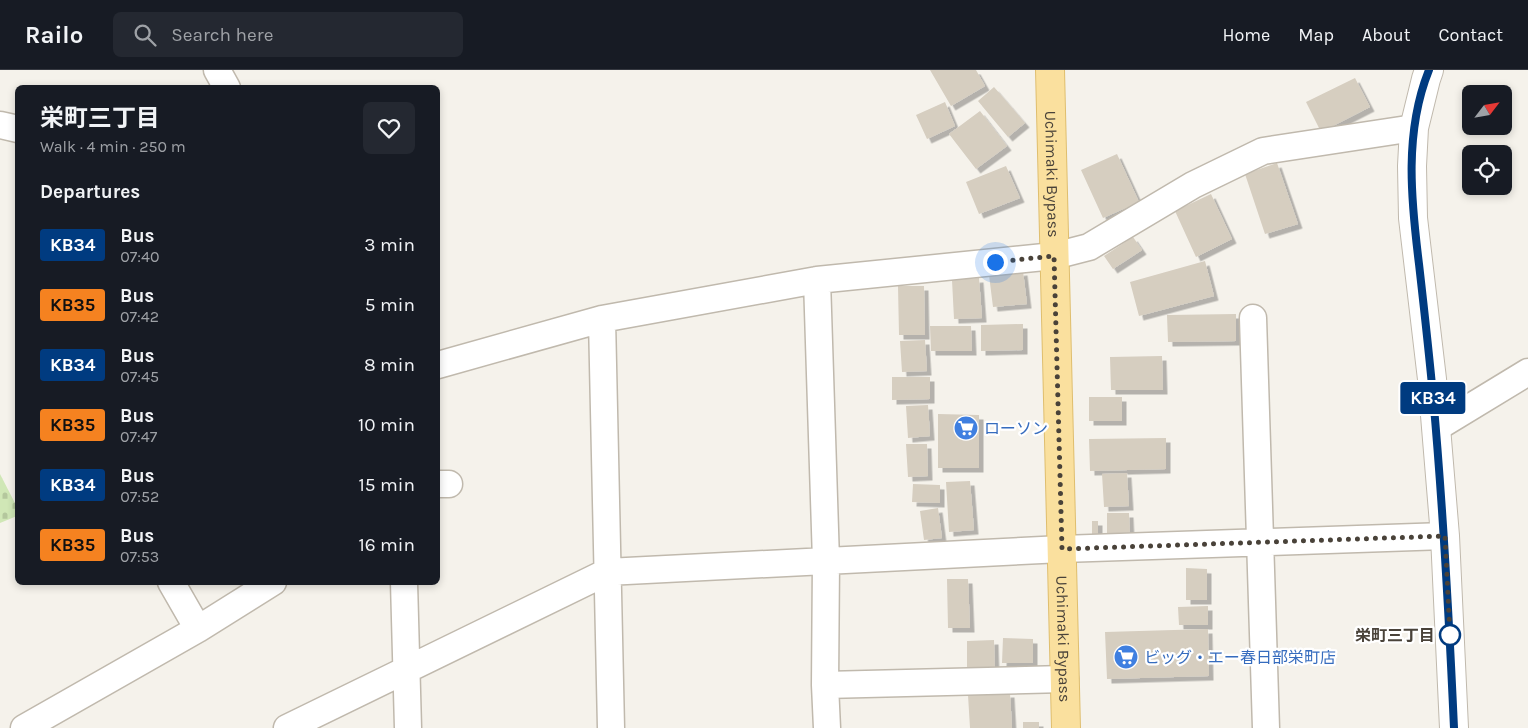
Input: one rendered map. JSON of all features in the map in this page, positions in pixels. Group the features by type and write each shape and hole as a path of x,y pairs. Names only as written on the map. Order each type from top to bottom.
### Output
{"main road":[{"name":"Uchimaki Bypass","path":"1050,70 1066,728"}],"street":[{"path":"218,70 226,85"},
{"path":"1429,70 1414,128 1412,166 1413,218 1436,428 1445,536 1454,728"},
{"path":"0,125 15,128"},
{"path":"440,364 602,318 817,280 1054,256 1089,247 1192,185 1264,151 1414,128"},
{"path":"817,280 826,562 826,728"},
{"path":"602,318 611,728"},
{"path":"1253,318 1266,728"},
{"path":"1436,428 1528,372"},
{"path":"287,728 607,572 1062,549 1445,536"},
{"path":"173,585 198,629"},
{"path":"24,728 198,629 268,585"},
{"path":"404,585 408,728"},
{"path":"825,685 1065,679"}],"green space":[{"path":"0,474 15,503 15,517 0,523"}],"building":[{"path":"930,70 976,70 985,86 951,106"},
{"path":"1355,78 1370,107 1321,132 1306,102"},
{"path":"994,87 1025,123 1008,137 978,101"},
{"path":"945,102 955,126 927,139 916,115"},
{"path":"980,111 1007,146 976,169 949,134"},
{"path":"1117,154 1139,202 1103,218 1081,170"},
{"path":"1277,163 1298,224 1265,234 1245,174"},
{"path":"1006,166 1020,198 979,214 966,182"},
{"path":"1211,194 1232,239 1196,257 1175,211"},
{"path":"1133,237 1142,250 1113,269 1104,256"},
{"path":"1205,261 1214,296 1139,316 1130,282"},
{"path":"1023,271 1027,304 993,307 989,275"},
{"path":"979,278 982,318 954,319 952,280"},
{"path":"898,286 924,286 925,335 899,335"},
{"path":"1236,314 1236,341 1168,342 1167,315"},
{"path":"1023,324 1023,350 981,351 981,325"},
{"path":"930,326 971,326 972,351 931,351"},
{"path":"925,340 927,371 902,372 900,341"},
{"path":"1162,356 1163,390 1111,390 1110,357"},
{"path":"892,377 930,377 930,399 892,400"},
{"path":"1089,397 1122,397 1122,421 1089,421"},
{"path":"928,405 930,436 908,438 906,406"},
{"path":"938,414 979,415 979,468 938,468"},
{"path":"1166,438 1166,469 1090,471 1089,439"},
{"path":"906,444 927,444 928,476 908,477"},
{"path":"1127,473 1129,506 1104,507 1102,474"},
{"path":"970,481 974,530 949,532 946,482"},
{"path":"913,484 940,485 940,503 912,502"},
{"path":"938,508 942,538 924,540 920,511"},
{"path":"1107,513 1129,513 1130,535 1107,535"},
{"path":"1092,521 1098,521 1098,535 1092,535"},
{"path":"1186,568 1207,569 1207,600 1186,600"},
{"path":"947,579 968,579 970,628 948,628"},
{"path":"1208,606 1208,625 1179,625 1178,607"},
{"path":"1208,629 1209,676 1107,679 1105,632"},
{"path":"1003,638 1033,639 1033,663 1002,663"},
{"path":"994,640 995,673 967,674 967,641"},
{"path":"1010,693 1012,728 970,728 968,695"},
{"path":"1023,722 1039,722 1039,728 1023,728"}],"bus line":[{"name":"KB34","path":"1429,70 1414,128 1412,166 1413,218 1432,379 1445,536 1454,728"}],"place":[{"name":"ローソン","path":"966,428"},
{"name":"栄町三丁目","path":"1450,635"},
{"name":"ビッグ・エー春日部栄町店","path":"1126,657"}],"route":[{"path":"995,262 1054,256 1062,549 1445,536 1450,635"}]}
